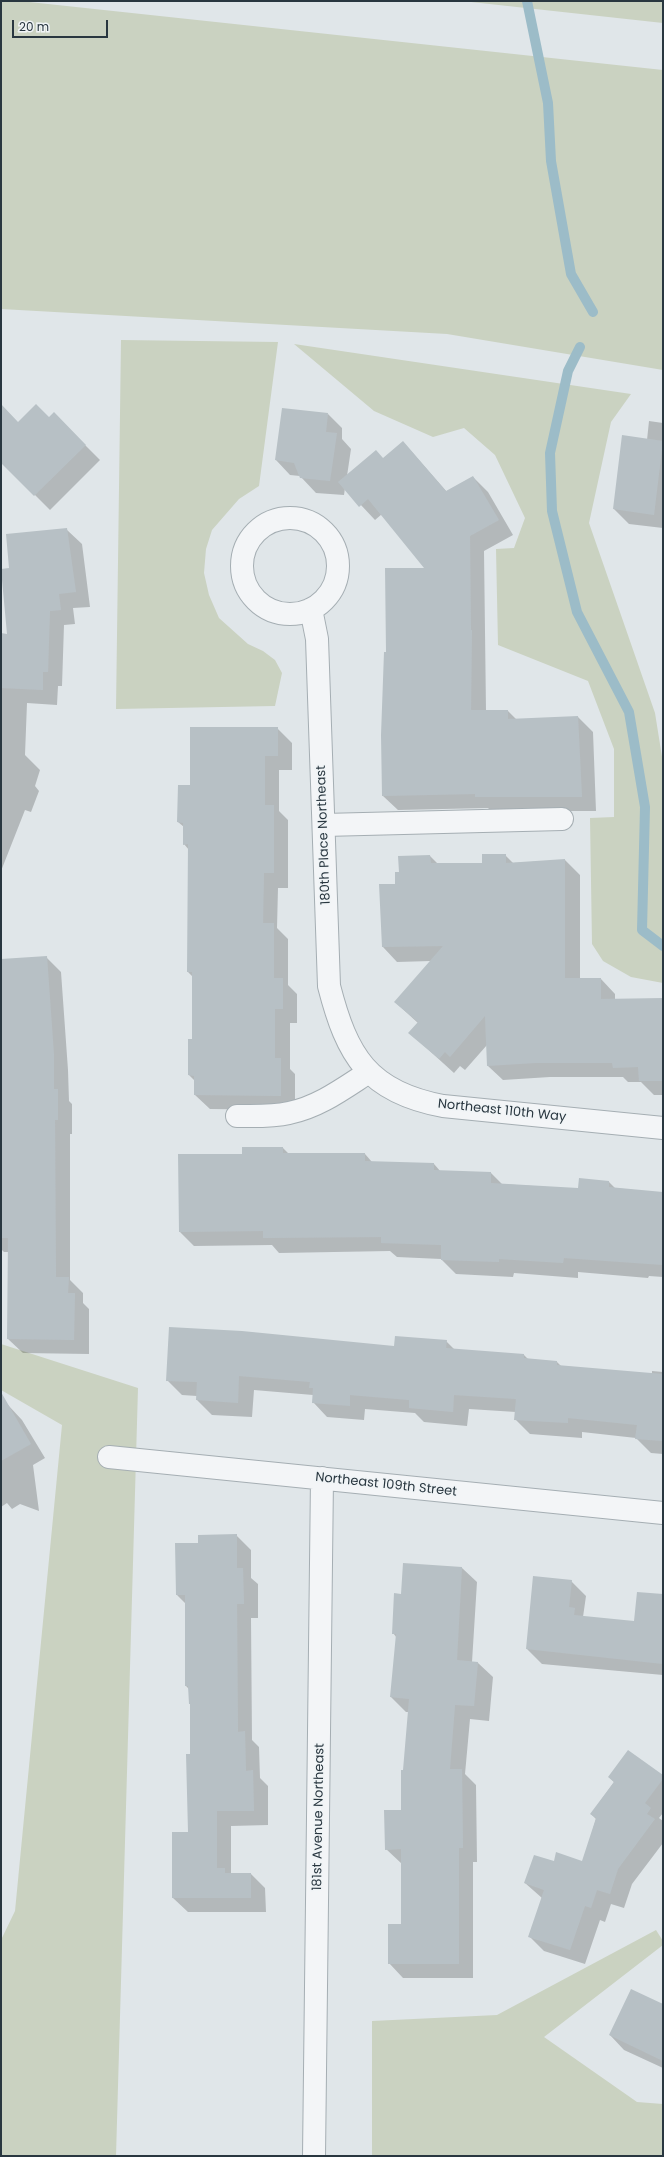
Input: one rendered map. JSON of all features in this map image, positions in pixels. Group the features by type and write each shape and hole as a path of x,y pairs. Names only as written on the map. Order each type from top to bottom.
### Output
{"street":[{"path":"283,518 298,518 312,523 325,532 333,545 338,559 335,582 332,589 323,600 311,609 296,614 281,613 267,608 255,599 246,587 242,573 242,557 247,543 256,531 268,523 283,518"},
{"name":"180th Place Northeast","path":"311,609 317,639 329,986 339,1022 362,1064"},
{"path":"324,825 562,820"},
{"path":"236,1116 272,1116 305,1109 325,1099 362,1064"},
{"name":"Northeast 110th Way","path":"362,1064 393,1090 417,1101 443,1106 663,1128"},
{"name":"Northeast 109th Street","path":"109,1458 663,1513"},
{"name":"181st Avenue Northeast","path":"314,2156 322,1478"}],"green space":[{"path":"1,1 20,1 663,70 663,370 447,334 1,309"},
{"path":"462,1 663,1 663,23"},
{"path":"121,340 278,342 259,486 239,499 212,530 206,549 204,573 209,595 219,618 248,644 263,651 275,660 282,673 275,706 116,709"},
{"path":"294,344 631,394 611,422 589,523 655,713 663,763 663,983 631,977 603,961 592,944 590,818 614,817 614,749 588,681 498,645 496,549 514,548 525,518 495,455 464,428 433,437 374,411"},
{"path":"1,1344 138,1388 116,2156 1,2156 1,1940 15,1911 62,1425 1,1390"},
{"path":"656,1930 663,1941 663,1945 544,2037 637,2102 663,2104 663,2156 372,2156 372,2021 497,2015"}],"building":[{"path":"1,404 18,422 36,404 49,417 54,412 86,445 34,496 1,463"},
{"path":"282,408 328,413 326,432 337,433 330,481 300,478 294,463 275,460"},
{"path":"622,435 663,441 654,515 613,509"},
{"path":"403,441 446,491 473,476 499,520 470,536 472,630 471,710 508,710 508,719 578,716 582,797 475,797 475,794 382,796 381,735 384,652 386,652 385,568 424,568 368,499 359,507 338,482 376,450 383,458"},
{"path":"67,528 76,592 59,594 61,610 50,611 48,672 43,672 43,690 1,688 1,633 7,634 1,569 9,568 6,534"},
{"path":"190,727 278,727 278,756 265,756 265,805 274,805 274,873 264,873 263,923 274,923 274,978 283,978 283,1009 275,1009 275,1058 281,1058 281,1096 194,1095 194,1076 188,1075 188,1039 192,1039 192,972 187,972 188,844 183,845 183,823 177,822 178,785 190,785"},
{"path":"482,854 506,854 506,863 565,859 565,978 601,978 601,999 663,998 663,1081 639,1081 638,1067 613,1068 612,1063 535,1063 487,1066 485,1016 450,1057 445,1052 439,1059 408,1033 418,1022 394,1002 443,946 382,947 379,884 395,884 395,872 399,872 398,856 430,855 431,863 482,863"},
{"path":"47,956 54,1055 54,1089 58,1089 58,1120 55,1120 56,1277 69,1277 68,1293 75,1293 74,1340 7,1339 8,1238 1,1238 1,959"},
{"path":"242,1147 283,1147 283,1153 365,1153 365,1161 434,1163 434,1170 491,1172 491,1183 578,1188 579,1178 609,1181 609,1187 663,1192 663,1265 564,1258 563,1263 499,1259 499,1262 441,1260 441,1245 381,1243 381,1237 263,1238 263,1231 179,1232 178,1154 242,1154"},
{"path":"169,1327 242,1331 394,1346 395,1336 447,1340 446,1348 524,1354 524,1358 557,1361 557,1365 663,1374 663,1441 635,1439 637,1425 568,1418 568,1423 514,1420 516,1399 454,1395 453,1412 409,1408 409,1400 350,1395 350,1406 312,1403 313,1388 309,1388 310,1382 239,1376 238,1403 196,1400 197,1382 166,1381"},
{"path":"1,1392 31,1444 1,1461"},
{"path":"237,1534 237,1568 243,1568 244,1604 237,1604 238,1732 245,1731 246,1771 253,1770 254,1811 217,1811 217,1868 225,1868 225,1873 251,1873 251,1898 172,1898 172,1832 188,1832 186,1754 190,1754 190,1704 188,1686 185,1686 185,1595 176,1595 175,1543 198,1543 198,1535"},
{"path":"403,1563 462,1567 457,1660 478,1662 474,1706 455,1705 450,1769 462,1769 463,1848 459,1848 459,1964 388,1964 388,1924 401,1924 401,1849 385,1850 384,1810 401,1810 401,1770 403,1770 409,1699 390,1697 396,1634 392,1634 394,1593 401,1594"},
{"path":"533,1576 572,1580 569,1607 575,1608 574,1615 634,1621 637,1592 663,1594 663,1664 526,1649"},
{"path":"628,1750 663,1775 663,1779 645,1803 651,1808 647,1814 655,1819 618,1869 610,1894 597,1890 591,1908 585,1906 570,1950 528,1937 544,1890 524,1883 534,1855 554,1861 556,1852 582,1861 596,1818 590,1814 614,1782 608,1777"},
{"path":"631,1989 663,2004 663,2061 609,2035"}],"waterway":[{"path":"527,1 548,103 551,161 571,274 593,312"},
{"path":"580,347 568,371 550,453 552,511 577,612 629,712 645,807 642,930 663,946"}]}
